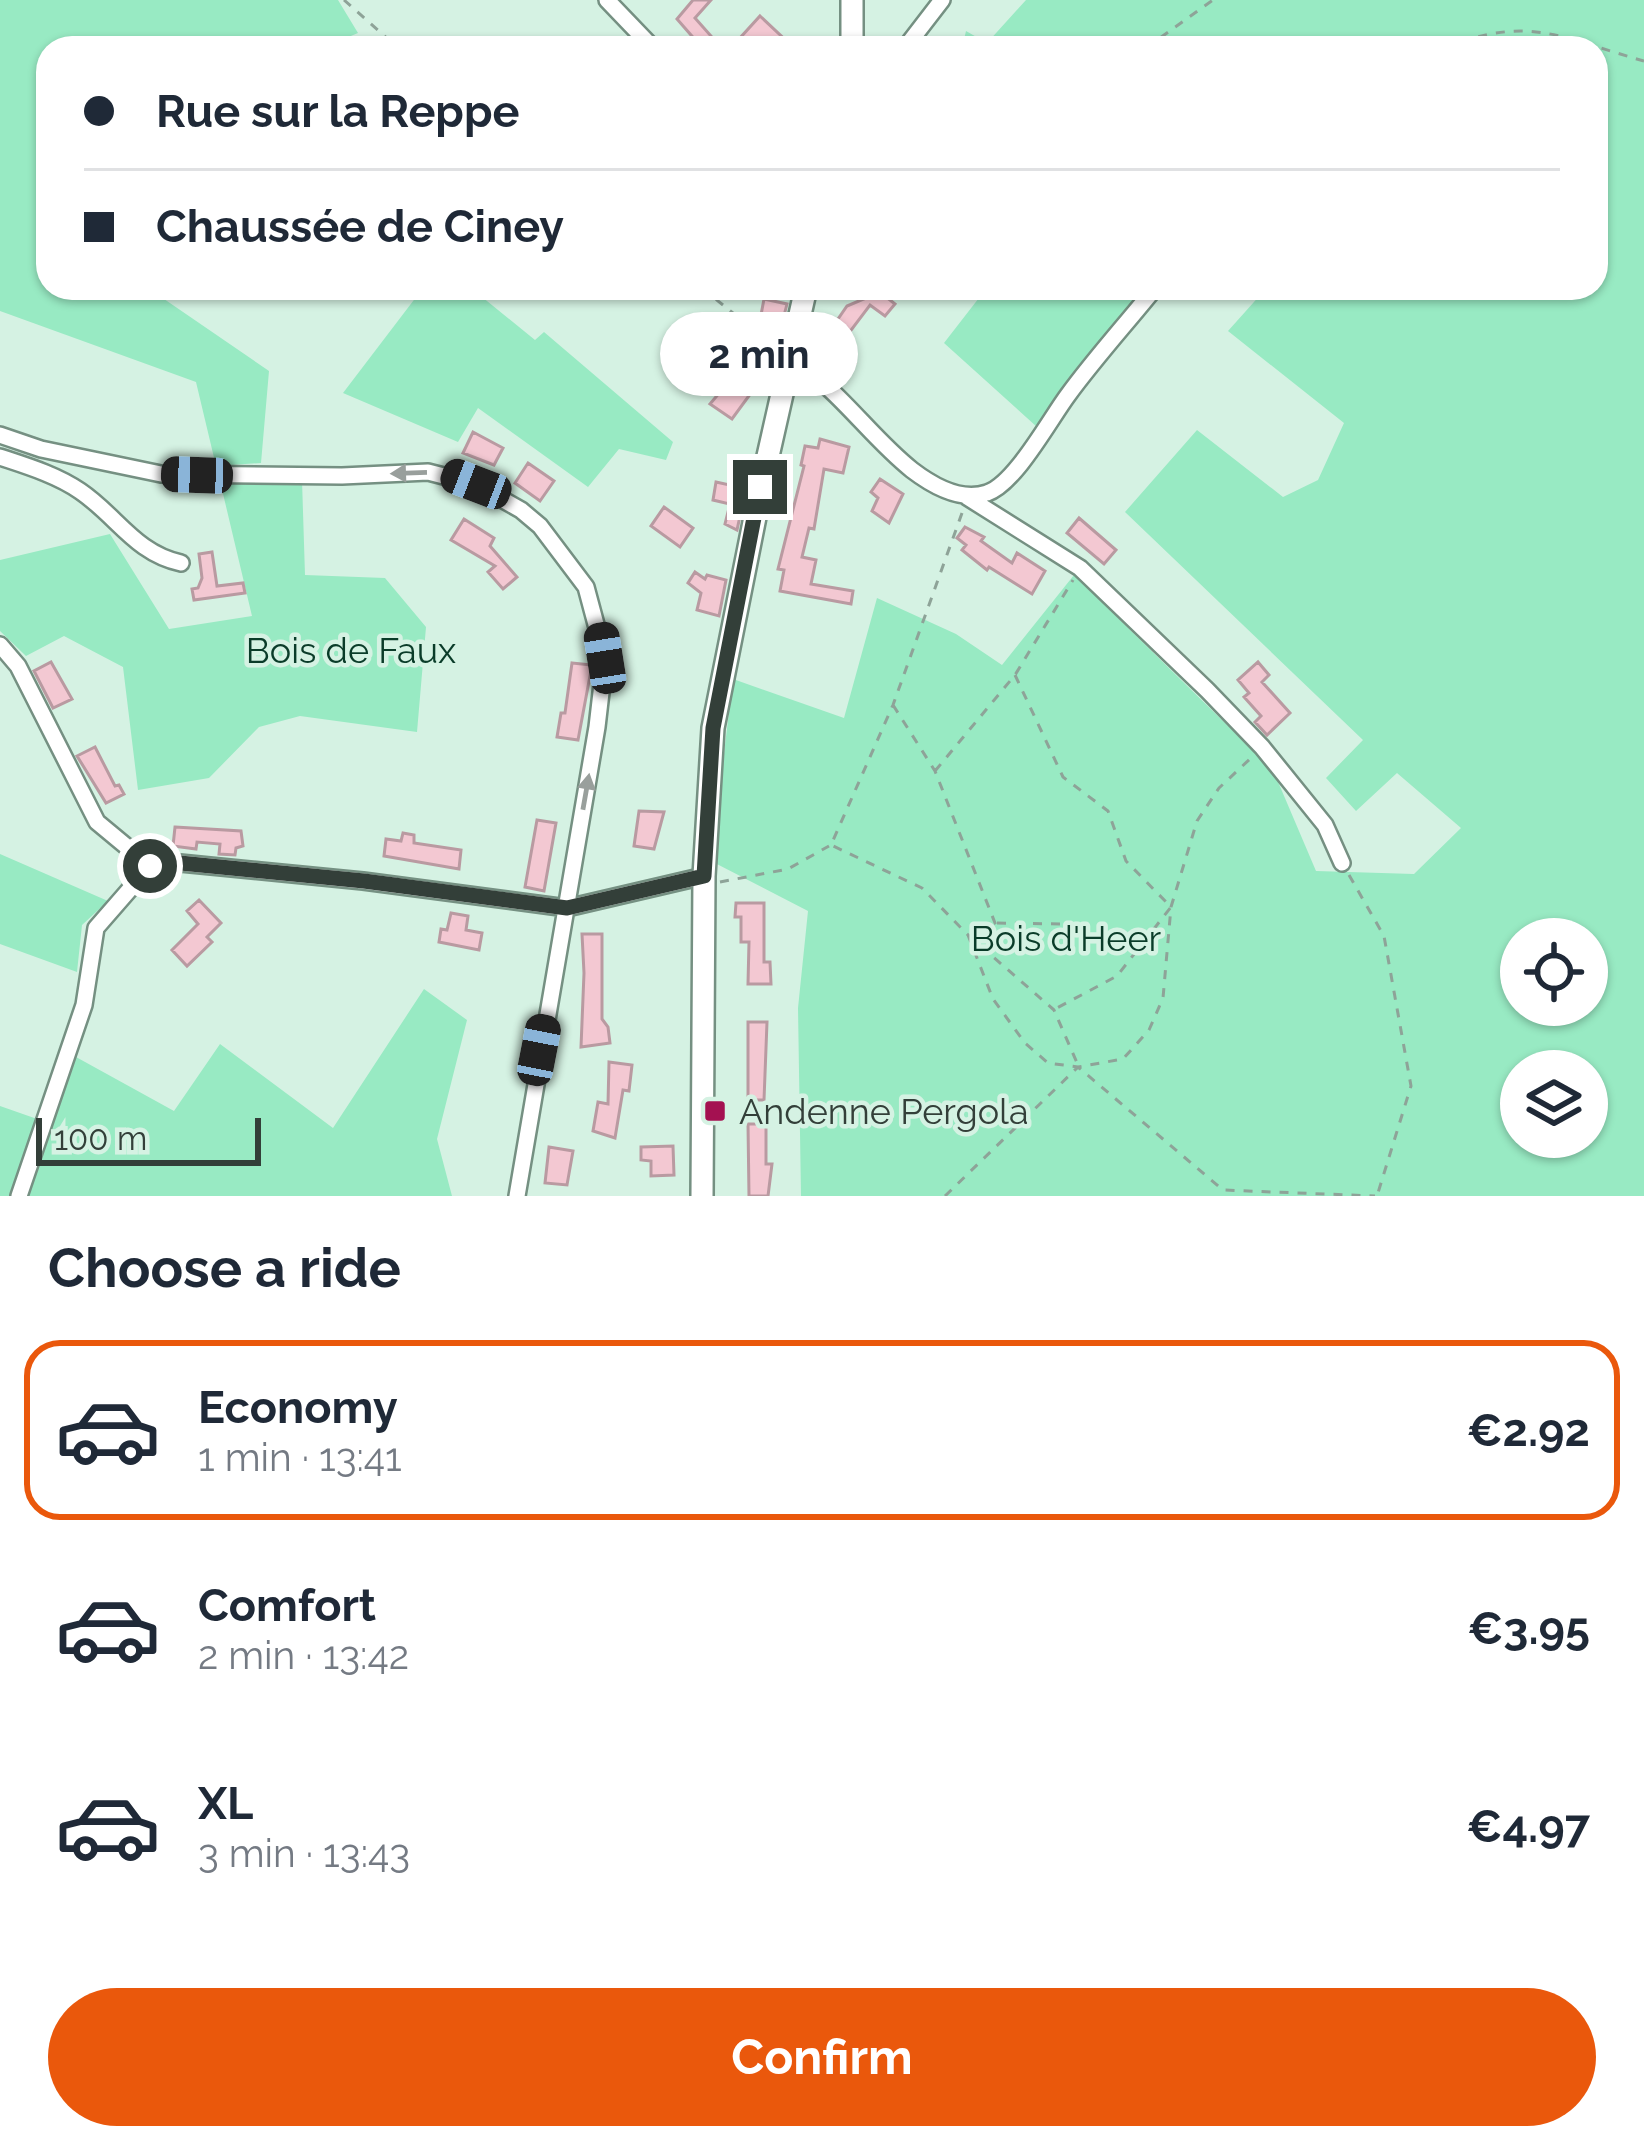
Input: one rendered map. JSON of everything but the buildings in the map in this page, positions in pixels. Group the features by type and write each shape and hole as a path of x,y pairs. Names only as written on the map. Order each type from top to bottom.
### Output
{"main road":[{"path":"852,0 852,36"},
{"path":"702,1196 704,881 713,728 803,300"}],"street":[{"path":"607,0 642,36"},
{"path":"914,36 942,0"},
{"path":"968,497 993,491 1037,443 1066,396 1145,300"},
{"path":"790,359 818,375 849,412 910,468 933,484 968,497 1080,568 1262,747 1324,825 1342,862"},
{"path":"0,435 41,449 161,473 452,475 521,510 576,569 593,608 605,658 517,1196"},
{"path":"0,457 80,491 142,549 181,563"},
{"path":"0,645 18,666 97,822 150,866"},
{"path":"19,1196 84,1005 96,928 150,866 160,861 567,908 704,881"}],"path":[{"path":"344,0 384,36"},
{"path":"1163,36 1213,0"},
{"path":"1476,36 1514,28 1558,36"},
{"path":"1608,51 1644,61"},
{"path":"717,300 790,359"},
{"path":"704,881 788,869 831,845 893,705 968,497"},
{"path":"935,771 1015,675 1080,568"},
{"path":"1015,675 1064,777 1108,812 1126,861 1171,907"},
{"path":"893,705 935,771 995,923"},
{"path":"968,935 993,999 1024,1042 1048,1063 1078,1067 1123,1059 1149,1030 1163,998 1171,907 1197,821 1219,788 1262,747"},
{"path":"831,845 922,888 1054,1010 1078,1067 1223,1190 1376,1196 1411,1086 1384,936 1342,862"},
{"path":"1054,1010 1117,976 1171,907"},
{"path":"968,935 995,923 1062,924 1138,952"},
{"path":"945,1196 1078,1067"}],"green space":[{"path":"0,0 338,0 358,33 36,36 36,300 165,300 269,371 261,463 216,466 196,382 0,311"},
{"name":"Bois d'Heer","path":"1026,0 1644,0 1644,1196 801,1196 798,1008 808,911 711,861 733,679 844,718 877,598 956,634 1002,665 1074,575 1273,770 1316,871 1414,874 1461,828 1397,773 1356,811 1326,778 1363,740 1125,512 1197,430 1283,497 1318,480 1344,423 1228,331 1256,300 1608,300 1608,36 993,36"},
{"path":"414,300 486,300 535,340 544,332 673,442 666,460 619,449 588,487 478,408 458,442 343,393"},
{"path":"977,300 1141,300 1037,427 944,343"},
{"name":"Bois de Faux","path":"302,480 305,575 385,578 426,627 417,732 300,716 259,727 209,778 138,790 123,667 64,636 26,656 0,631 0,560 110,534 169,629 252,616 220,481"},
{"path":"0,854 108,901 82,925 77,972 0,944"},
{"path":"424,989 467,1020 437,1139 452,1196 28,1196 76,1057 174,1111 220,1044 333,1128"},
{"path":"0,1106 40,1120 12,1196 0,1196"}],"place":[{"name":"Andenne Pergola","path":"715,1111"}],"route":[{"path":"150,866 160,861 364,881 567,908 704,876 713,728 760,487"}]}
